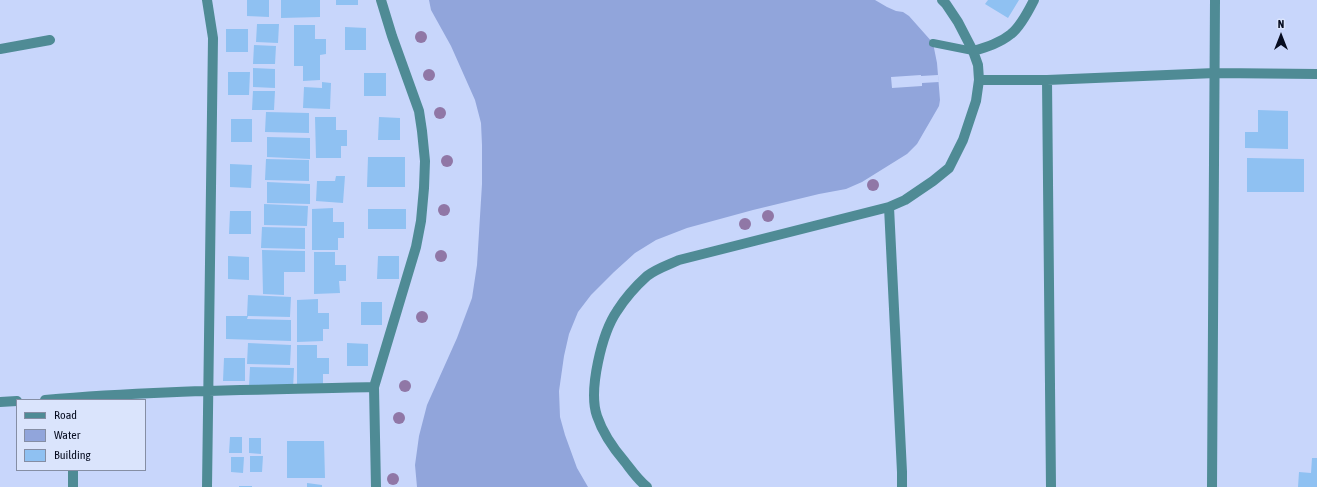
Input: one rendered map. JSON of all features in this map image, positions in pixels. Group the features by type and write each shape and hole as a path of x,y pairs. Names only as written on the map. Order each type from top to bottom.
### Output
{"street":[{"path":"207,0 212,38 207,487"},
{"path":"376,487 374,387 416,247 421,221 425,161 418,111 381,0"},
{"path":"647,487 635,475 608,441 596,415 594,390 597,368 604,338 617,310 647,276 656,270 679,260 889,207 905,200 949,168 963,140 970,121 976,101 979,80 978,65 973,51 958,22 942,0"},
{"path":"973,51 991,46 1012,34 1034,0"},
{"path":"1212,487 1215,0"},
{"path":"0,49 50,40"},
{"path":"979,80 1047,80 1215,73 1317,74"},
{"path":"1047,80 1051,487"},
{"path":"889,207 902,487"},
{"path":"74,399 208,391 374,387"},
{"path":"0,402 16,401"},
{"path":"73,471 73,487"}],"lane":[{"path":"933,43 973,51"}],"water":[{"path":"429,0 875,0 887,7 903,12 909,16 933,43 937,63 940,100 939,106 917,144 907,154 862,182 846,189 753,210 687,228 656,240 635,253 591,295 578,312 569,334 559,391 560,417 565,435 577,468 588,487 417,487 415,465 419,436 427,405 457,338 472,298 477,265 482,184 481,123 475,100 451,46 431,10"}],"pier":[{"path":"938,75 939,82 922,83 922,86 892,88 891,77"}],"building":[{"path":"247,0 269,0 269,17 247,16"},
{"path":"281,0 320,0 320,17 281,18"},
{"path":"336,0 358,0 358,5 336,5"},
{"path":"988,0 1019,0 1008,18 985,4"},
{"path":"257,24 279,24 278,43 256,42"},
{"path":"294,25 315,25 315,39 326,39 326,54 320,55 320,80 303,81 303,66 294,66"},
{"path":"345,27 366,28 366,50 345,50"},
{"path":"226,29 248,29 248,52 226,52"},
{"path":"254,45 276,46 275,64 253,64"},
{"path":"253,68 275,69 275,88 253,87"},
{"path":"228,72 250,72 249,95 228,95"},
{"path":"364,73 386,73 386,96 364,96"},
{"path":"322,82 331,83 330,109 303,108 304,87 322,88"},
{"path":"253,91 275,91 274,110 252,110"},
{"path":"1258,110 1288,111 1288,149 1245,148 1245,132 1258,132"},
{"path":"266,112 309,113 309,133 265,132"},
{"path":"315,117 336,117 336,130 347,130 347,146 341,146 341,158 316,158"},
{"path":"379,117 400,118 400,140 378,140"},
{"path":"231,119 252,119 252,142 231,142"},
{"path":"267,137 310,138 310,159 267,157"},
{"path":"368,157 405,157 405,187 367,187"},
{"path":"1247,158 1304,159 1304,192 1247,192"},
{"path":"266,159 309,160 309,181 265,180"},
{"path":"230,164 252,165 251,188 230,187"},
{"path":"336,176 345,176 343,203 316,201 317,181 335,181"},
{"path":"267,182 310,184 310,204 267,203"},
{"path":"264,204 308,206 307,226 264,225"},
{"path":"333,208 333,222 344,222 344,238 338,238 338,250 312,250 312,209"},
{"path":"368,209 406,209 406,229 368,229"},
{"path":"230,211 251,211 251,234 229,234"},
{"path":"262,227 305,228 305,249 261,248"},
{"path":"262,250 305,251 305,272 284,272 284,295 263,294"},
{"path":"314,252 335,252 335,265 346,265 346,281 339,281 340,293 314,294"},
{"path":"228,256 249,257 249,280 228,279"},
{"path":"378,256 399,256 399,279 377,279"},
{"path":"248,295 291,297 290,317 248,316 247,319 291,320 291,341 226,339 226,316 247,316"},
{"path":"318,299 318,313 329,313 329,329 323,329 323,341 297,342 297,300"},
{"path":"361,302 382,302 382,325 361,325"},
{"path":"248,343 291,345 290,365 247,364"},
{"path":"347,343 368,344 368,366 347,366"},
{"path":"297,345 317,345 317,358 329,358 329,374 323,374 323,386 297,387"},
{"path":"224,358 245,358 245,381 223,381"},
{"path":"250,367 294,368 293,389 249,387"},
{"path":"230,437 242,437 242,453 229,453"},
{"path":"249,438 261,438 261,454 249,453"},
{"path":"287,441 324,441 325,478 287,478"},
{"path":"250,456 263,456 262,472 250,472"},
{"path":"231,457 244,457 243,473 231,472"},
{"path":"1312,458 1317,458 1317,487 1298,487 1299,472 1311,473"},
{"path":"307,483 322,485 322,487 307,487"},
{"path":"252,486 252,487 239,487"}]}
